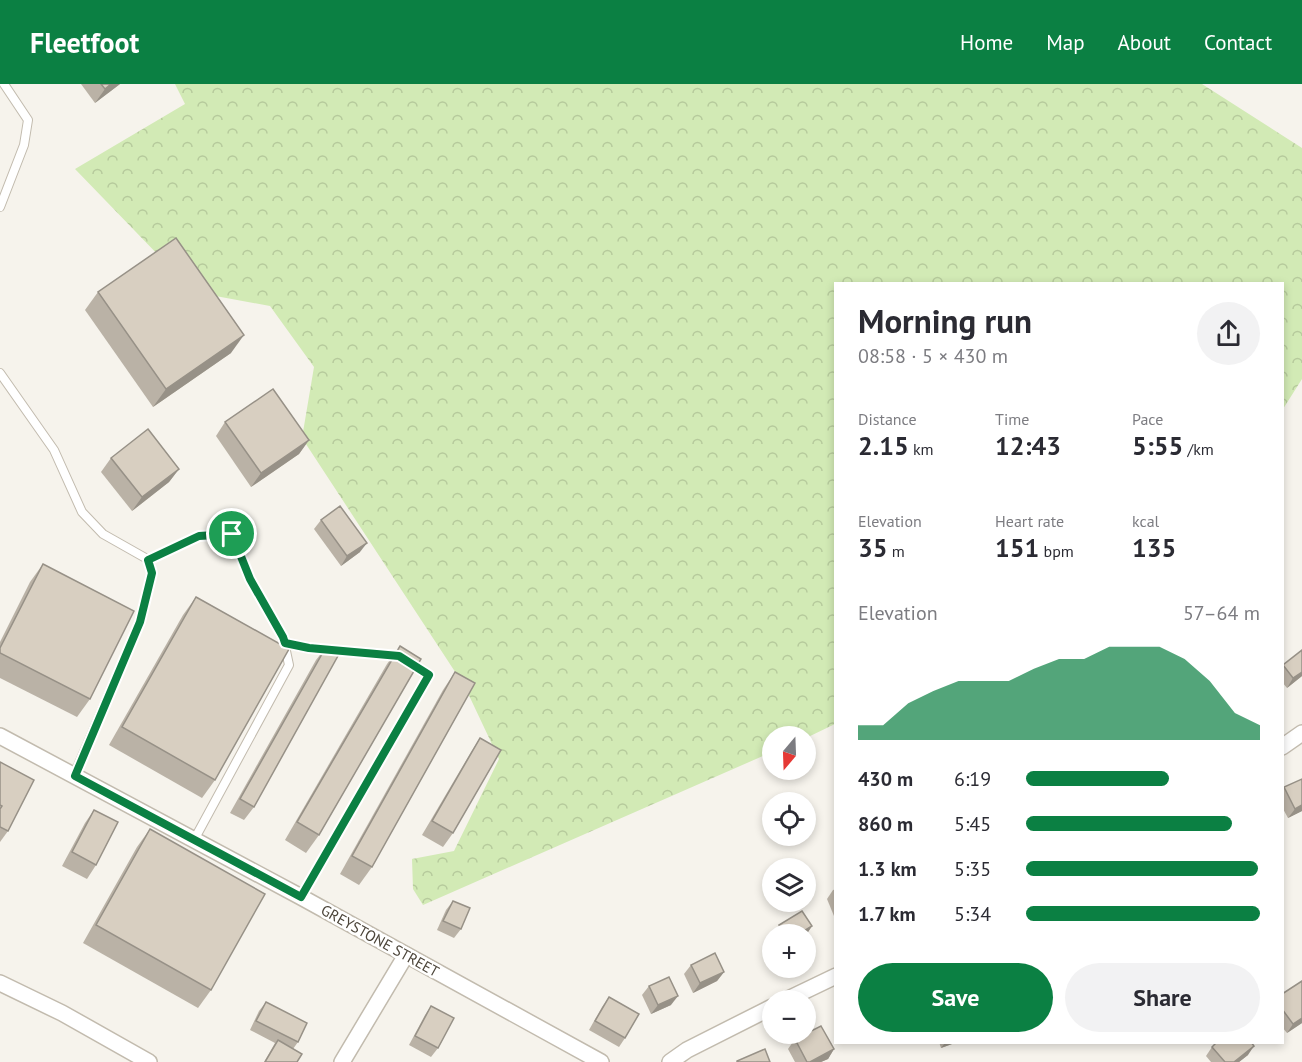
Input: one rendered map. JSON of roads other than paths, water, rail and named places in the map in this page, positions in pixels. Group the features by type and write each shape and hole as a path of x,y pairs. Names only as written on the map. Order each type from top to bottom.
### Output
{"street":[{"path":"1284,746 1302,733"},
{"name":"GREYSTONE STREET","path":"0,736 301,897 601,1062"},
{"path":"342,1062 406,955"},
{"path":"807,990 834,977"},
{"path":"0,983 62,1013 149,1062"},
{"path":"670,1062 687,1050 762,1012"}],"lane":[{"path":"0,207 24,145 28,120 4,84"},
{"path":"0,373 54,450 82,512 103,534 148,560 152,573 140,622 75,776"},
{"path":"148,560 199,536 232,534 250,579 283,637 289,665 194,840"},
{"path":"285,643 309,648 399,656 429,675 301,897"}]}
